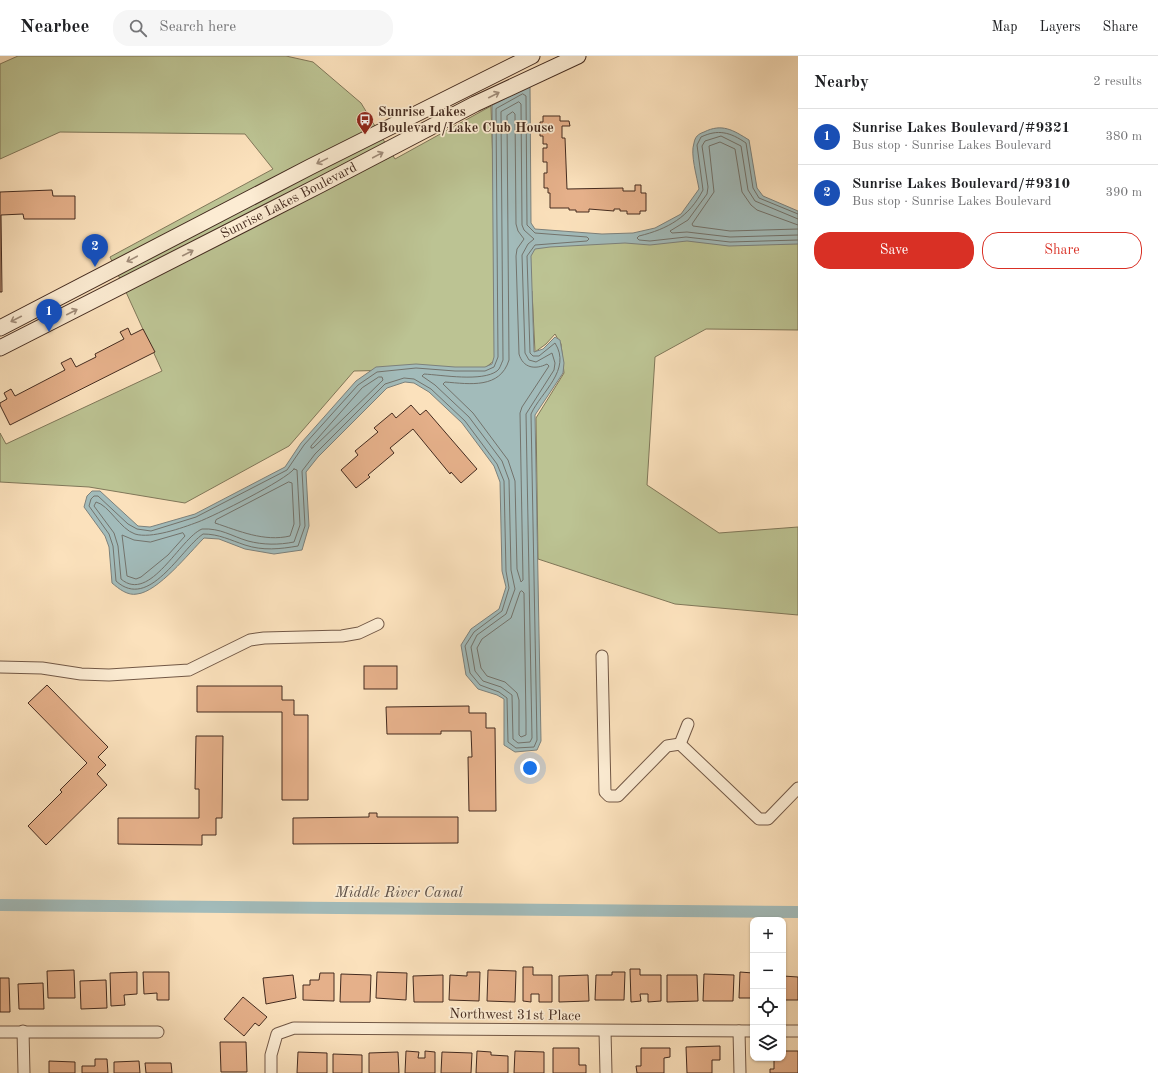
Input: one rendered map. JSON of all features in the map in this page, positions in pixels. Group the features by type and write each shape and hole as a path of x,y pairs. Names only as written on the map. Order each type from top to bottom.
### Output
{"street":[{"name":"Sunrise Lakes Boulevard","path":"0,328 310,167 532,56"},
{"name":"Sunrise Lakes Boulevard","path":"0,348 324,184 475,104 578,56"},
{"path":"0,667 42,668 81,674 109,675 189,670 250,640 264,638 342,636 359,633 378,624"},
{"path":"602,656 605,792 609,796 618,796 667,746 680,744"},
{"path":"680,744 688,724"},
{"path":"680,744 758,819 768,819 798,788"},
{"name":"Northwest 31st Place","path":"271,1073 271,1055 277,1034 294,1028 750,1031"},
{"path":"23,1031 24,1073"},
{"path":"605,1031 606,1073"},
{"path":"739,1031 740,1073"},
{"path":"786,1031 798,1031"},
{"path":"0,1032 158,1032"}],"green space":[{"path":"18,56 286,56 313,62 361,103 395,159 491,106 497,281 528,246 637,239 798,239 798,330 706,329 655,357 647,485 719,533 798,527 798,615 675,604 538,559 536,418 564,373 561,344 555,334 546,344 535,352 532,291 494,290 495,360 485,368 354,371 289,446 185,503 89,487 0,482 0,433 6,444 162,371 110,257 273,169 245,134 60,132 0,159 0,64"}],"water":[{"path":"530,86 531,223 535,229 602,234 633,233 655,228 681,214 699,189 694,166 693,148 695,139 697,136 710,129 722,128 738,133 749,140 757,188 763,196 798,211 798,244 729,246 687,241 650,245 625,243 535,249 531,256 534,352 543,349 555,337 560,340 564,363 563,373 535,415 541,741 537,750 515,752 504,745 504,699 497,695 478,689 466,675 461,645 471,629 499,609 506,587 502,571 500,482 494,466 462,423 429,392 414,383 405,382 387,388 318,457 306,472 309,526 302,550 274,554 245,549 219,539 204,538 173,571 154,587 145,592 130,594 121,590 112,583 109,547 105,536 84,507 87,496 92,491 100,491 138,526 150,527 195,514 285,467 301,443 356,381 376,367 416,364 455,367 485,367 492,364 494,357 492,105"}],"building":[{"path":"543,116 560,116 560,121 569,121 570,126 562,126 562,138 565,138 567,189 623,188 623,191 635,191 635,185 641,185 641,193 646,193 646,211 640,211 640,214 627,214 627,211 620,211 620,209 614,209 614,211 589,209 589,212 576,212 576,210 569,210 569,208 550,208 550,193 548,193 548,188 544,188 544,173 547,173 547,162 543,162 543,148 547,148 547,144 543,144 543,136 540,136 540,122 543,122"},
{"path":"52,190 53,196 75,196 75,219 24,219 23,214 1,215 2,292 0,292 0,192"},
{"path":"128,328 131,335 143,329 155,352 10,425 0,405 0,403 7,399 4,393 11,389 15,396 65,370 61,363 71,358 76,367 96,357 95,354 124,339 120,332"},
{"path":"411,405 420,415 426,410 477,469 461,483 451,472 450,474 413,429 390,448 394,453 368,475 370,477 356,488 341,470 358,455 355,451 378,432 374,428 392,413 396,418"},
{"path":"364,666 397,666 397,689 364,689"},
{"path":"47,685 108,747 98,757 106,765 97,774 107,785 46,845 28,826 62,792 60,790 87,763 28,703"},
{"path":"197,686 282,686 282,700 294,700 294,715 308,715 308,800 282,800 282,712 197,712"},
{"path":"469,706 469,713 486,713 486,728 495,728 496,811 469,811 468,757 472,757 471,731 441,731 441,734 387,734 386,707"},
{"path":"196,736 223,736 222,818 216,818 216,835 202,835 202,845 118,844 118,818 199,818 199,789 195,789"},
{"path":"369,813 377,813 377,817 458,817 458,843 293,844 293,818 369,817"},
{"path":"523,967 533,967 533,975 552,975 552,1002 539,1002 539,994 531,994 531,1002 523,1001"},
{"path":"630,969 640,969 640,975 661,975 661,1001 648,1002 648,994 640,994 641,1001 631,1002"},
{"path":"74,970 75,998 48,998 47,971"},
{"path":"488,970 516,971 515,1002 487,1001"},
{"path":"137,972 137,994 124,995 125,1005 111,1006 110,973"},
{"path":"143,972 169,972 169,1000 157,1000 157,993 144,994"},
{"path":"377,972 407,973 406,1000 376,998"},
{"path":"467,972 480,972 479,1001 449,1000 450,975 467,976"},
{"path":"612,972 625,972 624,1000 595,1000 596,975 612,975"},
{"path":"740,972 750,973 750,998 739,998"},
{"path":"320,973 334,973 334,1001 303,1000 303,985 310,985 310,980 319,980"},
{"path":"341,974 371,975 370,1002 340,1002"},
{"path":"704,974 734,975 733,1001 703,1001"},
{"path":"293,975 296,998 266,1004 263,978"},
{"path":"443,975 443,1002 414,1002 413,976"},
{"path":"588,975 589,1001 559,1002 559,976"},
{"path":"667,975 697,975 698,1001 667,1002"},
{"path":"786,976 798,977 798,1000 786,1000"},
{"path":"0,978 9,978 10,1012 0,1012"},
{"path":"106,980 107,1008 81,1009 80,981"},
{"path":"43,983 44,1009 19,1009 18,984"},
{"path":"243,997 267,1017 259,1026 255,1023 244,1036 224,1019"},
{"path":"220,1042 246,1042 247,1072 221,1072"},
{"path":"720,1046 720,1060 712,1060 712,1073 687,1073 686,1047"},
{"path":"553,1048 579,1048 579,1065 586,1065 586,1073 553,1073"},
{"path":"641,1048 670,1048 670,1057 664,1058 664,1073 637,1073 636,1066 641,1066"},
{"path":"406,1051 419,1052 418,1058 425,1058 425,1051 435,1052 435,1073 405,1073"},
{"path":"477,1051 491,1052 491,1055 508,1056 508,1073 476,1073"},
{"path":"515,1051 544,1052 544,1073 514,1073"},
{"path":"786,1051 798,1051 798,1073 770,1073 770,1069 774,1069 774,1061 786,1061"},
{"path":"298,1052 327,1053 327,1073 297,1073"},
{"path":"398,1052 399,1073 369,1073 369,1053"},
{"path":"442,1052 472,1053 471,1073 441,1073"},
{"path":"333,1054 362,1055 362,1073 333,1073"},
{"path":"95,1059 107,1059 108,1073 82,1073 82,1066 95,1066"},
{"path":"49,1061 75,1062 75,1073 49,1073"},
{"path":"139,1061 140,1073 114,1073 114,1062"},
{"path":"145,1063 171,1063 172,1073 146,1073"}],"waterway":[{"name":"Middle River Canal","path":"0,905 798,912"}],"place":[{"name":"Sunrise Lakes Boulevard/Lake Club House","path":"365,135"},
{"name":"Sunrise Lakes Boulevard/#9310","path":"95,267"},
{"name":"Sunrise Lakes Boulevard/#9321","path":"49,332"}]}
